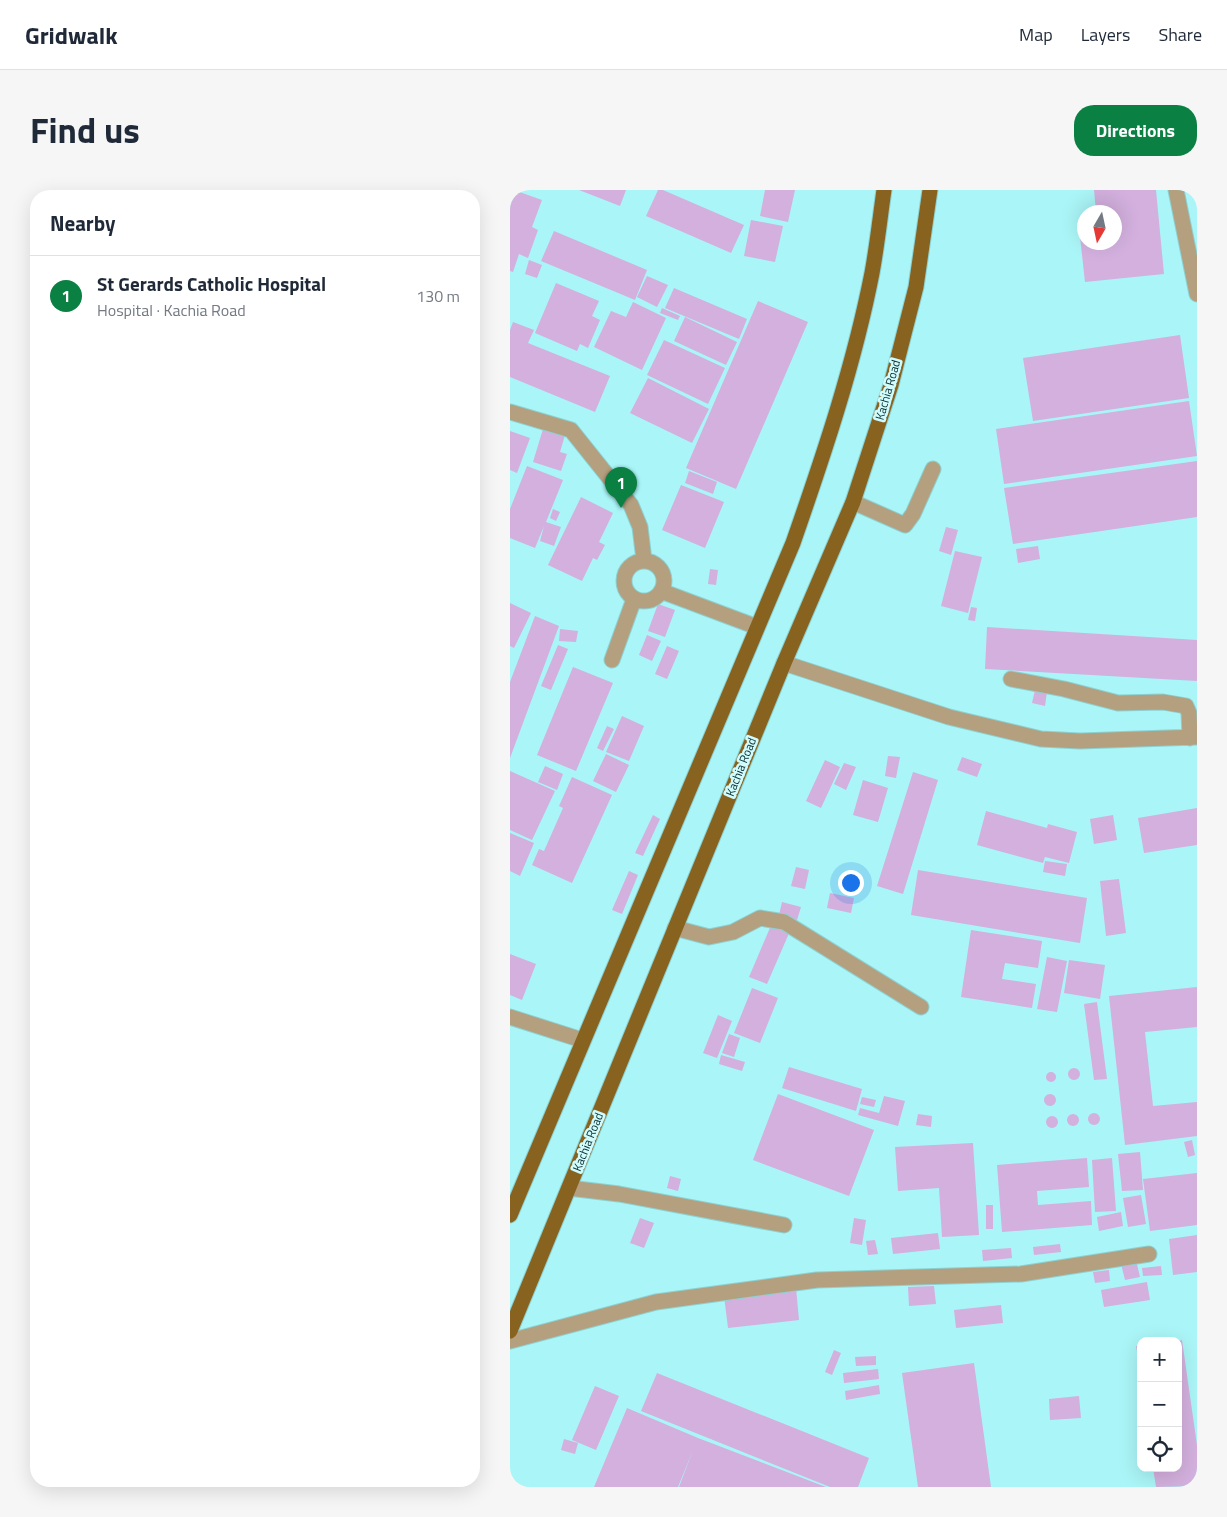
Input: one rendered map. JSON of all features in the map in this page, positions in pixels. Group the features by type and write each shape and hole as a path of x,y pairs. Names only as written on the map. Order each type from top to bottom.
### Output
{"main road":[{"path":"510,1214 792,543 824,455 849,370 872,273 884,190"},
{"name":"Kachia Road","path":"510,1331 784,664 853,502 891,385 916,287 930,190"}],"street":[{"path":"1176,190 1197,294"},
{"path":"510,412 571,430 630,505 640,527 644,560"},
{"path":"853,502 905,525 913,514 933,469"},
{"path":"644,560 657,565 664,577 661,591 654,598 644,601 634,599 625,589 623,576 631,564 644,560"},
{"path":"661,591 758,627"},
{"path":"612,660 634,599"},
{"path":"784,664 949,718 1041,739 1080,741 1194,738 1190,713 1186,706 1163,702 1118,703 1011,678"},
{"path":"676,928 709,937 733,932 760,918 784,922 921,1007"},
{"path":"510,1017 582,1040"},
{"path":"569,1188 619,1194 784,1225"},
{"path":"510,1341 656,1302 817,1280 1021,1274 1149,1254"}],"building":[{"path":"510,190 542,200 532,227 538,230 528,258 519,254 513,272 510,271"},
{"path":"579,190 626,190 620,206"},
{"path":"658,190 663,190 744,225 731,253 646,216"},
{"path":"765,190 795,190 788,222 760,216"},
{"path":"1094,190 1156,190 1164,274 1085,282 1081,250 1122,250 1122,205 1095,205"},
{"path":"751,220 783,226 775,262 744,256"},
{"path":"554,231 647,270 635,300 541,261"},
{"path":"529,260 542,265 537,278 525,274"},
{"path":"647,276 668,285 657,307 637,297"},
{"path":"556,283 599,301 592,316 600,320 588,348 580,344 577,351 535,333"},
{"path":"674,288 747,319 739,339 665,308"},
{"path":"758,301 808,322 736,489 686,468"},
{"path":"633,302 666,318 642,370 594,347 611,311 626,317"},
{"path":"662,308 680,316 678,320 660,313"},
{"path":"685,317 737,342 726,365 674,341"},
{"path":"513,322 534,330 528,343 610,376 595,412 510,377 510,330"},
{"path":"1180,335 1189,398 1033,421 1023,358"},
{"path":"664,340 725,368 708,404 647,375"},
{"path":"648,378 709,409 692,443 630,413"},
{"path":"1189,401 1197,456 1004,484 996,429"},
{"path":"543,429 565,435 560,452 567,454 561,471 533,462"},
{"path":"510,431 530,438 517,473 510,470"},
{"path":"1197,461 1197,517 1013,544 1004,488"},
{"path":"527,466 563,480 546,522 561,527 554,546 540,541 544,526 535,548 510,538 510,509"},
{"path":"689,471 717,482 713,494 685,483"},
{"path":"681,485 724,502 705,548 662,530"},
{"path":"581,497 613,513 599,542 605,545 597,560 593,558 582,581 548,565"},
{"path":"553,509 560,512 556,521 550,518"},
{"path":"946,527 958,530 951,555 939,551"},
{"path":"1038,546 1040,559 1018,563 1016,549"},
{"path":"955,551 982,557 968,613 941,606"},
{"path":"710,569 718,570 716,585 708,584"},
{"path":"510,603 531,613 514,648 510,646"},
{"path":"658,604 675,610 665,637 648,631"},
{"path":"971,607 977,608 975,621 968,620"},
{"path":"535,616 559,626 510,758 510,682"},
{"path":"987,627 1197,640 1197,681 985,669"},
{"path":"560,629 578,631 576,642 559,641"},
{"path":"647,635 661,641 652,661 639,655"},
{"path":"558,645 568,649 551,690 541,686"},
{"path":"667,646 679,651 667,679 655,674"},
{"path":"573,667 613,683 576,771 537,755"},
{"path":"1035,690 1047,692 1045,706 1032,703"},
{"path":"622,716 644,726 629,761 606,752"},
{"path":"607,726 614,729 603,751 597,748"},
{"path":"606,754 629,765 616,792 593,781"},
{"path":"888,756 900,757 896,778 885,776"},
{"path":"962,757 982,764 977,777 957,770"},
{"path":"825,760 840,767 821,808 806,801"},
{"path":"844,763 856,767 846,790 834,784"},
{"path":"545,766 563,774 557,790 538,782"},
{"path":"510,771 555,791 532,840 510,830"},
{"path":"913,772 938,780 903,894 877,886"},
{"path":"572,777 612,795 572,883 532,865 539,849 544,851 563,808 559,806"},
{"path":"863,780 888,788 878,822 853,815"},
{"path":"1197,808 1197,845 1144,853 1138,818"},
{"path":"986,811 1047,828 1048,824 1077,832 1069,863 1045,857 1043,863 977,845"},
{"path":"653,815 660,819 643,856 635,853"},
{"path":"1113,815 1117,840 1094,844 1090,819"},
{"path":"510,833 534,843 520,876 510,871"},
{"path":"1045,861 1067,864 1065,876 1043,872"},
{"path":"796,867 809,870 805,889 791,886"},
{"path":"918,870 1087,898 1080,943 911,915"},
{"path":"629,871 638,875 622,914 612,910"},
{"path":"1119,879 1126,933 1106,936 1100,881"},
{"path":"830,893 854,898 851,913 827,908"},
{"path":"782,902 801,907 797,920 779,915"},
{"path":"772,923 790,931 767,984 749,977"},
{"path":"971,930 1042,941 1038,968 1005,963 1002,979 1036,984 1032,1008 961,997"},
{"path":"510,954 536,964 522,1000 510,995"},
{"path":"1047,957 1067,961 1057,1012 1037,1009"},
{"path":"1069,960 1105,965 1100,999 1064,993"},
{"path":"1197,987 1197,1027 1145,1032 1153,1106 1197,1102 1197,1136 1125,1145 1109,996"},
{"path":"752,988 778,998 760,1043 734,1033"},
{"path":"1097,1002 1107,1079 1094,1080 1084,1004"},
{"path":"718,1015 732,1021 717,1058 703,1053"},
{"path":"729,1034 740,1038 734,1057 722,1053"},
{"path":"721,1055 745,1062 742,1071 719,1064"},
{"path":"789,1067 862,1089 856,1111 782,1088"},
{"path":"1072,1068 1076,1068 1080,1074 1076,1080 1072,1080 1068,1076 1068,1072"},
{"path":"1049,1072 1053,1072 1056,1077 1055,1081 1049,1082 1046,1079 1046,1075"},
{"path":"778,1094 874,1130 849,1196 753,1160"},
{"path":"1048,1094 1052,1094 1056,1100 1052,1106 1048,1106 1044,1102 1044,1098"},
{"path":"884,1096 905,1101 898,1126 858,1115 860,1108 879,1113"},
{"path":"862,1097 876,1100 874,1107 860,1104"},
{"path":"1096,1113 1099,1114 1099,1124 1092,1125 1089,1124 1088,1117 1089,1114"},
{"path":"918,1114 932,1116 931,1127 916,1125"},
{"path":"1075,1114 1078,1115 1078,1125 1071,1126 1068,1125 1067,1118 1068,1115"},
{"path":"1054,1116 1057,1117 1057,1127 1050,1128 1047,1127 1046,1120 1047,1117"},
{"path":"1192,1140 1195,1155 1188,1157 1184,1142"},
{"path":"973,1143 979,1235 942,1237 939,1188 898,1191 895,1147"},
{"path":"1140,1152 1143,1190 1122,1191 1118,1154"},
{"path":"1087,1158 1089,1187 1037,1191 1038,1205 1091,1201 1092,1225 1002,1232 997,1165"},
{"path":"1112,1158 1116,1211 1095,1212 1092,1160"},
{"path":"1197,1173 1197,1225 1150,1231 1143,1179"},
{"path":"670,1176 681,1179 678,1191 667,1188"},
{"path":"1141,1195 1146,1224 1128,1227 1123,1198"},
{"path":"986,1205 993,1205 993,1229 986,1229"},
{"path":"1121,1212 1123,1226 1099,1231 1097,1217"},
{"path":"640,1218 654,1223 644,1248 630,1243"},
{"path":"854,1218 866,1220 862,1245 850,1243"},
{"path":"938,1233 940,1249 893,1254 891,1238"},
{"path":"1197,1235 1197,1272 1173,1275 1169,1239"},
{"path":"875,1240 878,1254 868,1255 866,1241"},
{"path":"1060,1244 1061,1252 1034,1255 1033,1247"},
{"path":"1011,1248 1012,1258 983,1261 982,1250"},
{"path":"1136,1260 1140,1277 1125,1280 1121,1264"},
{"path":"1161,1266 1162,1275 1143,1276 1142,1268"},
{"path":"1109,1270 1110,1281 1095,1283 1093,1272"},
{"path":"1147,1282 1150,1300 1104,1307 1101,1290"},
{"path":"934,1286 936,1304 909,1306 908,1287"},
{"path":"796,1288 799,1320 728,1328 724,1296"},
{"path":"1001,1305 1003,1323 956,1328 954,1310"},
{"path":"1182,1340 1197,1445 1197,1486 1156,1487 1154,1472 1182,1472"},
{"path":"834,1350 841,1353 832,1375 825,1372"},
{"path":"876,1356 876,1365 856,1366 855,1357"},
{"path":"974,1363 991,1487 918,1487 902,1373"},
{"path":"878,1369 879,1379 844,1383 843,1373"},
{"path":"657,1373 869,1458 858,1487 830,1487 641,1411"},
{"path":"879,1385 880,1394 846,1400 845,1391"},
{"path":"595,1386 619,1396 596,1450 572,1440"},
{"path":"1079,1396 1081,1418 1050,1420 1049,1399"},
{"path":"627,1408 698,1438 826,1487 679,1487 693,1450 678,1487 594,1487"},
{"path":"564,1439 578,1443 575,1454 561,1450"}],"place":[{"name":"St Gerards Catholic Hospital","path":"621,508"}]}
